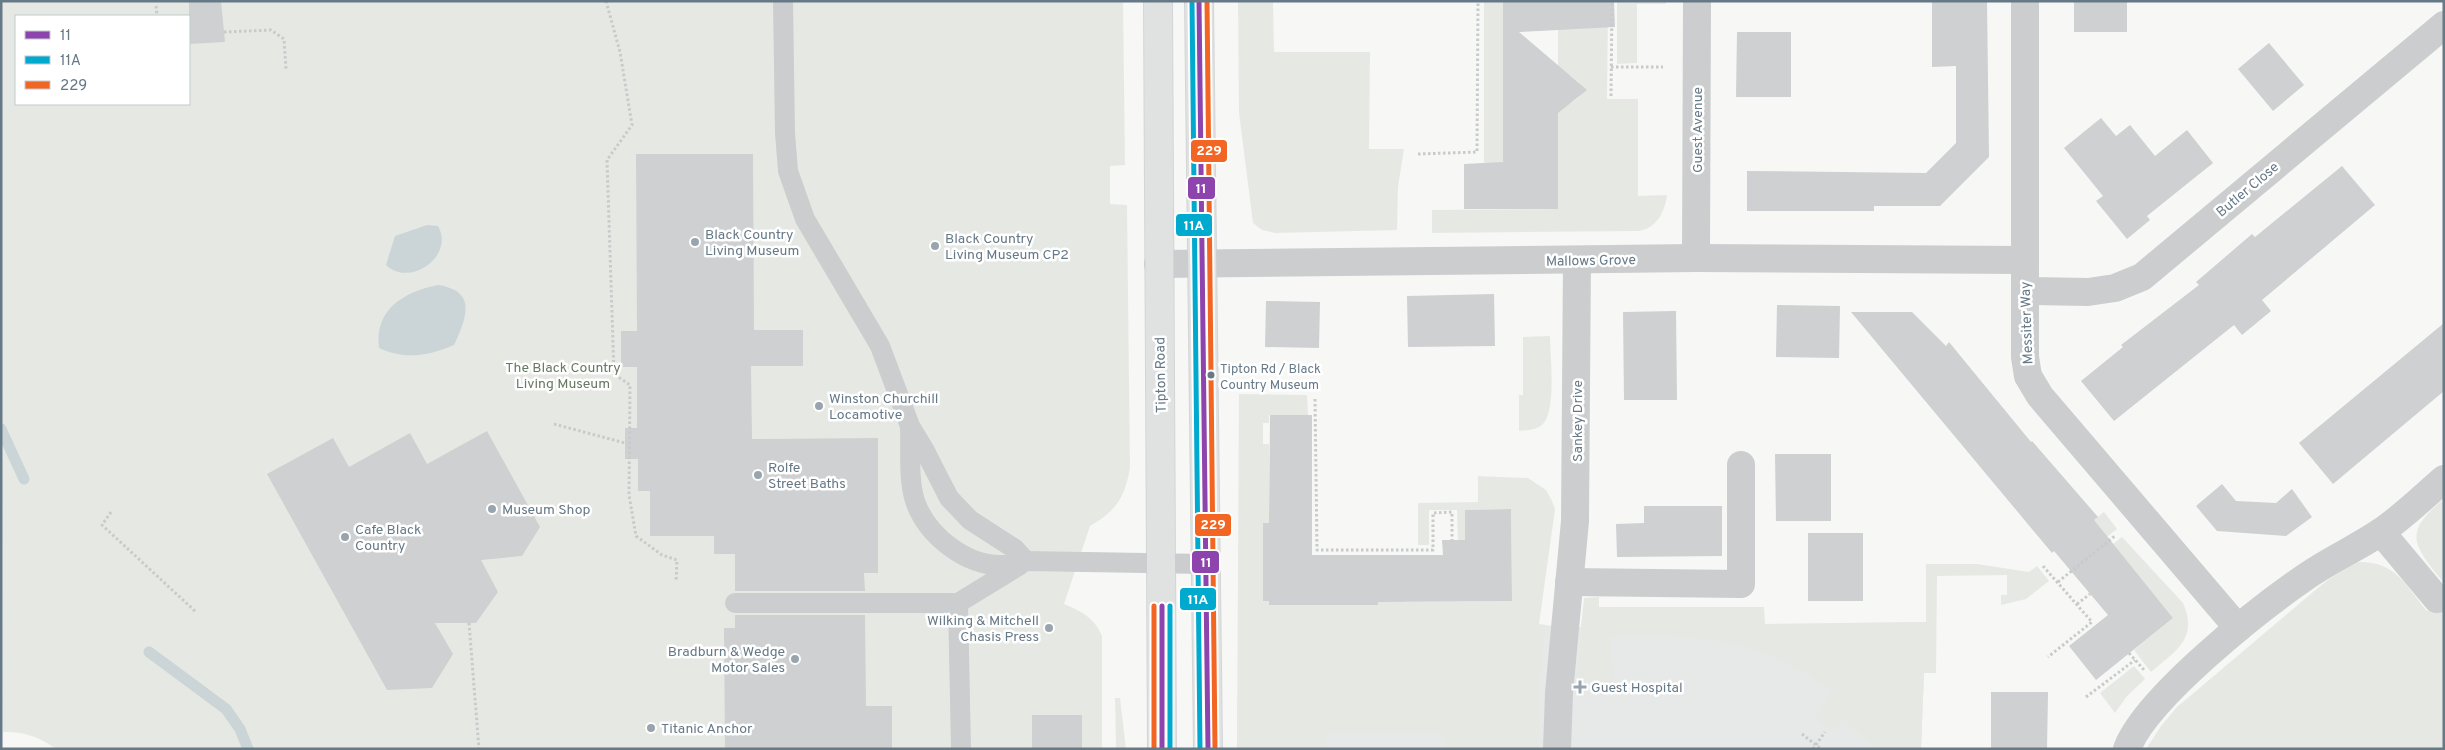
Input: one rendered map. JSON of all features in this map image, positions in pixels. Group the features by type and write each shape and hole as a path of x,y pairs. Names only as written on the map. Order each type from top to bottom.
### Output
{"main road":[{"name":"Tipton Road","path":"1158,1 1162,749"},
{"path":"1199,1 1208,749"}],"street":[{"name":"Guest Avenue","path":"1696,258 1697,1"},
{"name":"Messiter Way","path":"2025,1 2024,260 2025,357 2028,376 2040,396 2238,628"},
{"name":"Butler Close","path":"2025,291 2088,292 2115,288 2142,277 2444,25"},
{"name":"Mallows Grove","path":"1158,264 1696,258 2024,260"},
{"name":"Sankey Drive","path":"1557,749 1559,693 1575,512 1577,260"},
{"path":"1569,582 1741,584 1741,465"},
{"path":"2127,749 2144,721 2162,698 2238,628 2305,577 2381,532 2444,479"},
{"path":"2381,532 2437,599"}],"lane":[{"path":"784,1 785,133 788,171 805,219 880,346 910,426 949,498 970,520 1015,549 1026,561"},
{"path":"910,426 915,500 923,519 937,535 964,556 981,562 1003,566 1026,561 1205,564"},
{"path":"735,603 958,603 1026,561"},
{"path":"958,603 961,749"}],"path":[{"path":"606,1 620,52 632,124 607,160 614,374 630,385 629,495 636,536 662,555 677,560 676,582"},
{"path":"1418,154 1477,152 1478,1"},
{"path":"1611,96 1612,1"},
{"path":"156,6 157,15"},
{"path":"224,32 271,30 284,39 286,69"},
{"path":"1611,67 1697,67"},
{"path":"1315,399 1317,550 1433,550 1432,513 1452,512 1452,540"},
{"path":"554,424 625,443"},
{"path":"111,512 102,525 196,612"},
{"path":"2058,582 2141,515"},
{"path":"2043,566 2092,622 2048,657"},
{"path":"2077,604 2090,594"},
{"path":"470,623 479,749"},
{"path":"2086,697 2135,660"},
{"path":"1813,749 1825,732"},
{"path":"1802,734 1821,749"}],"shaded area":[{"path":"427,225 438,226 442,237 440,248 435,258 417,271 407,273 396,271 386,265 395,236"},
{"path":"438,285 450,288 459,293 464,299 465,315 454,345 435,352 416,355 398,354 379,348 381,323 394,304 414,292"},
{"name":"Guest Hospital","path":"1926,622 1921,749 1237,749 1237,700 1538,625 1581,627"}],"green space":[{"name":"The Black Country Living Museum","path":"1,1 1123,1 1125,165 1110,166 1110,204 1127,205 1130,468 1125,488 1118,503 1107,515 1090,526 1064,604 1087,616 1096,624 1102,636 1102,749 56,749 44,741 17,733 3,732"},
{"path":"1238,1 1273,1 1274,52 1370,52 1369,149 1404,149 1398,187 1397,230 1275,233 1262,230 1253,223 1239,113"},
{"path":"1617,1 1666,1 1666,4 1637,4 1637,63 1617,64"},
{"path":"1484,2 1503,2 1503,163 1484,163"},
{"path":"1608,9 1607,99 1638,99 1638,196 1667,195 1662,213 1655,223 1644,230 1638,231 1432,233 1432,210 1558,209 1558,103 1571,103 1579,97 1579,83 1571,76 1558,76 1558,28"},
{"path":"1550,336 1551,396 1547,418 1537,428 1519,431 1519,395 1523,395 1523,337"},
{"path":"1239,394 1307,395 1308,415 1269,415 1269,423 1263,423 1263,444 1269,444 1269,523 1263,524 1263,600 1269,601 1270,605 1378,605 1378,578 1406,602 1512,601 1511,509 1466,510 1465,540 1458,540 1457,510 1429,510 1429,545 1418,545 1418,503 1478,502 1478,476 1528,478 1546,490 1555,509 1539,624 1546,625 1540,677 1539,749 1444,749 1444,733 1326,733 1326,749 1237,749"},
{"path":"2444,499 2444,583 2419,549 2417,530 2422,521"},
{"path":"2104,512 2117,529 2079,559 2066,542"},
{"path":"2122,537 2183,603 2187,615 2188,626 2182,643 2151,672 2134,650 2173,618 2113,544"},
{"path":"2359,562 2383,566 2391,571 2406,584 2427,611 2444,598 2444,749 2146,749 2161,726 2177,707 2325,582 2350,565"},
{"path":"1926,564 1977,564 2029,572 2037,566 2049,581 2026,599 2001,605 2001,595 2007,595 2007,575 1937,576 1936,673 1924,673 1921,749 1877,749 1843,720 1833,732 1814,718 1831,690 1778,660 1752,650 1726,644 1699,639 1671,637 1611,637 1614,684 1600,685 1579,679 1576,674 1584,598 1599,597 1599,607 1764,607 1765,624 1926,622"},
{"path":"2134,666 2145,679 2127,696 2115,713 2100,693"},
{"path":"1115,698 1120,698 1126,749 1116,749"}],"building":[{"path":"189,1 221,1 225,42 190,44"},
{"path":"1503,1 1614,1 1615,27 1519,32 1587,90 1558,113 1558,209 1464,209 1464,164 1503,162"},
{"path":"1932,1 1987,1 1989,157 1940,206 1874,206 1874,211 1747,211 1747,171 1926,173 1956,143 1956,66 1932,67"},
{"path":"2074,1 2127,1 2127,32 2074,32"},
{"path":"1737,32 1791,32 1791,97 1736,97"},
{"path":"2269,43 2304,85 2273,111 2238,69"},
{"path":"2101,118 2116,136 2130,125 2155,156 2187,130 2213,163 2147,216 2150,220 2127,239 2096,201 2103,196 2064,148"},
{"path":"636,154 753,154 754,330 803,330 803,366 751,366 752,439 878,438 878,573 864,573 865,591 735,591 735,554 714,554 714,536 650,536 650,491 638,491 638,459 625,459 625,428 637,428 637,367 621,367 621,331 637,331"},
{"path":"2342,166 2375,205 2262,300 2271,311 2242,335 2234,325 2114,421 2081,381 2123,347 2121,345 2199,285 2196,282 2252,234 2255,237"},
{"path":"1494,294 1495,346 1408,347 1407,296"},
{"path":"1266,301 1320,302 1319,348 1265,347"},
{"path":"1777,305 1840,306 1839,358 1776,357"},
{"path":"1676,311 1677,400 1624,400 1623,312"},
{"path":"1851,312 1912,312 1946,346 1949,342 2031,442 2098,517 2094,520 2173,618 2096,680 2069,646 2108,615 2054,551 2052,553"},
{"path":"2444,323 2444,391 2333,484 2299,443"},
{"path":"1270,415 1312,415 1312,555 1443,555 1442,540 1465,540 1465,510 1511,509 1512,601 1378,602 1378,605 1269,605 1269,601 1263,601 1263,523 1269,523"},
{"path":"487,431 540,527 522,556 481,560 498,592 476,623 435,623 453,654 432,688 387,690 267,474 333,438 349,467 410,433 427,464"},
{"path":"1775,454 1831,454 1831,521 1776,521"},
{"path":"2222,484 2236,501 2276,503 2292,489 2312,517 2286,536 2217,531 2196,506"},
{"path":"1644,506 1722,506 1722,556 1617,557 1616,524 1644,523"},
{"path":"1808,533 1863,533 1863,601 1808,601"},
{"name":"Bradburn & Wedge Motor Sales","path":"735,615 865,615 866,706 892,706 892,749 725,749 724,628 735,628"},
{"path":"1991,692 2048,692 2047,749 1991,749"},
{"path":"1032,715 1082,715 1082,749 1032,749"}],"waterway":[{"path":"1,429 24,479"},
{"path":"149,652 226,709 240,729 248,749"}],"transit line":[{"name":"11A","path":"1192,1 1200,749"},
{"name":"11","path":"1199,1 1208,749"},
{"name":"229","path":"1207,1 1215,749"},
{"name":"229","path":"1154,606 1154,749"},
{"name":"11","path":"1162,606 1162,749"},
{"name":"11A","path":"1170,606 1170,749"}],"place":[{"name":"Black Country Living Museum","path":"695,242"},
{"name":"Black Country Living Museum CP2","path":"935,246"},
{"name":"Tipton Rd / Black Country Museum","path":"1211,375"},
{"name":"Winston Churchill Locamotive","path":"819,406"},
{"name":"Rolfe Street Baths","path":"758,475"},
{"name":"Museum Shop","path":"492,509"},
{"name":"Cafe Black Country","path":"345,537"},
{"name":"Wilking & Mitchell Chasis Press","path":"1049,628"},
{"name":"Bradburn & Wedge Motor Sales","path":"795,659"},
{"name":"Guest Hospital","path":"1580,687"},
{"name":"Titanic Anchor","path":"651,728"}]}
